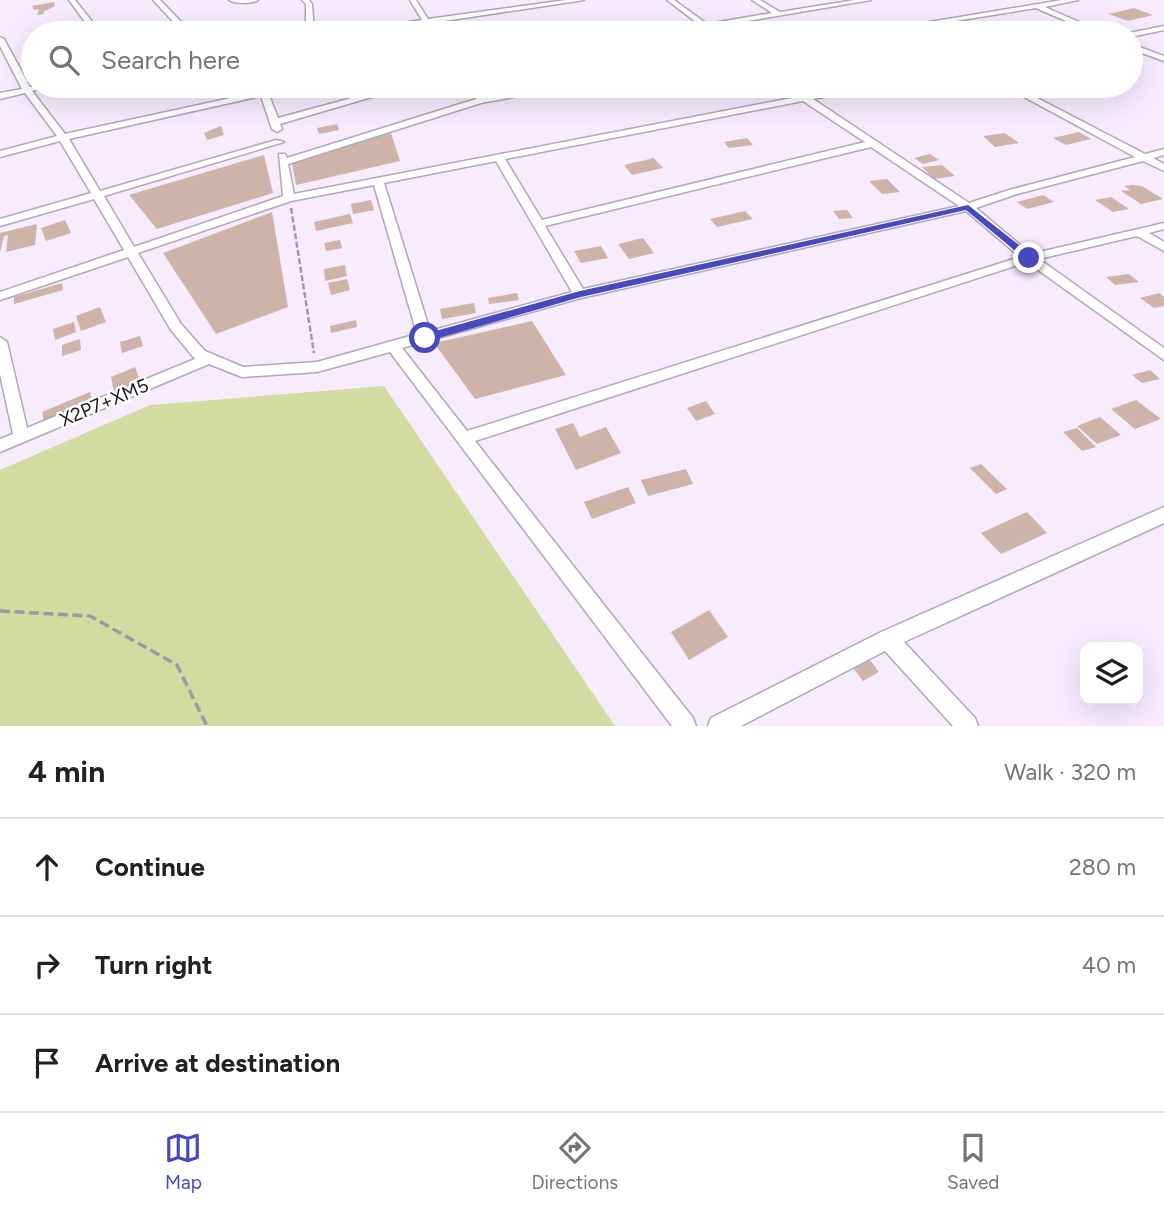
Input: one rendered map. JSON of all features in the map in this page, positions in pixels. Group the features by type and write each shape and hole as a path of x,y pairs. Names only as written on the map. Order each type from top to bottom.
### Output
{"street":[{"path":"72,0 88,21"},
{"path":"156,0 176,21"},
{"path":"232,0 256,0"},
{"path":"305,0 309,4 310,21"},
{"path":"413,0 427,21"},
{"path":"441,21 581,0"},
{"path":"670,0 699,21"},
{"path":"755,0 778,14"},
{"path":"736,21 841,2 868,0"},
{"path":"1021,0 1071,21"},
{"path":"946,21 1075,0"},
{"path":"1143,32 1164,28"},
{"path":"0,39 21,79"},
{"path":"1143,51 1164,59"},
{"path":"0,96 21,91"},
{"path":"33,98 63,137 176,327 200,355 242,372 317,367 580,294 968,207 1164,152"},
{"path":"0,154 63,137 245,98"},
{"path":"266,98 275,122 289,198"},
{"path":"275,122 362,98"},
{"path":"283,162 480,101 498,98"},
{"path":"0,296 289,198 803,98 968,207 1029,258 1164,355"},
{"path":"1030,98 1164,168"},
{"path":"0,222 279,142"},
{"path":"539,224 870,144"},
{"path":"499,157 580,294"},
{"path":"378,180 425,338"},
{"path":"464,438 1029,258 1164,226"},
{"path":"1141,233 1164,247"},
{"path":"0,342 21,437"},
{"path":"394,347 685,726"},
{"name":"X2P7+XM5","path":"0,446 208,359"},
{"path":"719,726 888,639 1164,515"},
{"path":"888,639 967,726"}],"path":[{"path":"289,198 317,367"},
{"path":"0,611 90,616 177,665 207,726"}],"green space":[{"path":"384,386 615,726 0,726 0,470 150,405"}],"building":[{"path":"54,2 55,6 43,12 44,14 37,15 39,9 34,10 32,6"},
{"path":"1134,8 1153,15 1128,21 1109,14"},
{"path":"337,124 339,130 319,134 317,128"},
{"path":"221,126 224,135 207,140 204,133"},
{"path":"1079,132 1091,139 1066,145 1053,138"},
{"path":"391,133 400,161 296,185 292,163"},
{"path":"1005,133 1019,143 995,147 983,136"},
{"path":"747,138 753,145 729,148 724,142"},
{"path":"930,154 939,160 923,164 914,158"},
{"path":"264,155 273,193 157,229 129,195"},
{"path":"654,158 663,168 632,175 624,165"},
{"path":"942,165 955,176 934,179 922,167"},
{"path":"887,179 900,192 882,194 869,181"},
{"path":"1124,186 1142,186 1163,199 1141,204 1121,191 1130,190"},
{"path":"1043,195 1054,202 1027,209 1017,202"},
{"path":"1111,197 1129,209 1113,212 1095,200"},
{"path":"371,200 374,210 353,214 351,204"},
{"path":"847,210 853,218 839,219 833,211"},
{"path":"745,211 753,219 717,227 710,219"},
{"path":"272,212 288,307 216,334 163,253"},
{"path":"350,214 353,223 316,231 314,222"},
{"path":"65,220 71,233 46,241 41,228"},
{"path":"37,224 35,245 6,252 8,235 4,236 0,252 0,233"},
{"path":"643,238 654,253 629,259 618,244"},
{"path":"340,240 342,248 326,251 324,243"},
{"path":"601,246 608,258 581,263 574,251"},
{"path":"345,265 347,276 325,281 324,269"},
{"path":"1129,274 1139,282 1115,285 1106,277"},
{"path":"347,279 350,290 331,295 328,283"},
{"path":"62,283 63,290 14,304 14,297"},
{"path":"517,293 519,300 489,304 488,298"},
{"path":"1159,293 1164,297 1164,306 1154,308 1140,298"},
{"path":"474,303 476,313 442,319 440,309"},
{"path":"100,307 106,322 81,331 76,316"},
{"path":"356,320 357,327 331,333 330,326"},
{"path":"532,321 566,375 475,399 434,343"},
{"path":"74,322 76,332 55,340 53,329"},
{"path":"140,336 143,346 122,353 120,342"},
{"path":"80,339 81,350 62,356 62,345"},
{"path":"135,367 140,381 114,391 111,377"},
{"path":"1150,370 1160,379 1142,383 1132,375"},
{"path":"90,392 92,400 44,421 42,412"},
{"path":"1136,400 1161,419 1135,429 1111,409"},
{"path":"706,401 715,414 696,421 687,408"},
{"path":"1100,417 1121,435 1097,444 1077,426"},
{"path":"573,423 580,437 606,427 621,453 576,470 555,429"},
{"path":"1077,428 1096,447 1082,451 1063,432"},
{"path":"981,464 1007,489 996,494 970,468"},
{"path":"686,469 693,484 648,496 641,480"},
{"path":"628,487 636,503 592,519 584,502"},
{"path":"1027,512 1047,533 1001,554 981,533"},
{"path":"709,610 728,637 689,660 671,632"},
{"path":"870,660 879,672 863,681 854,669"}],"route":[{"path":"425,338 580,294 968,207 1029,258"}]}
